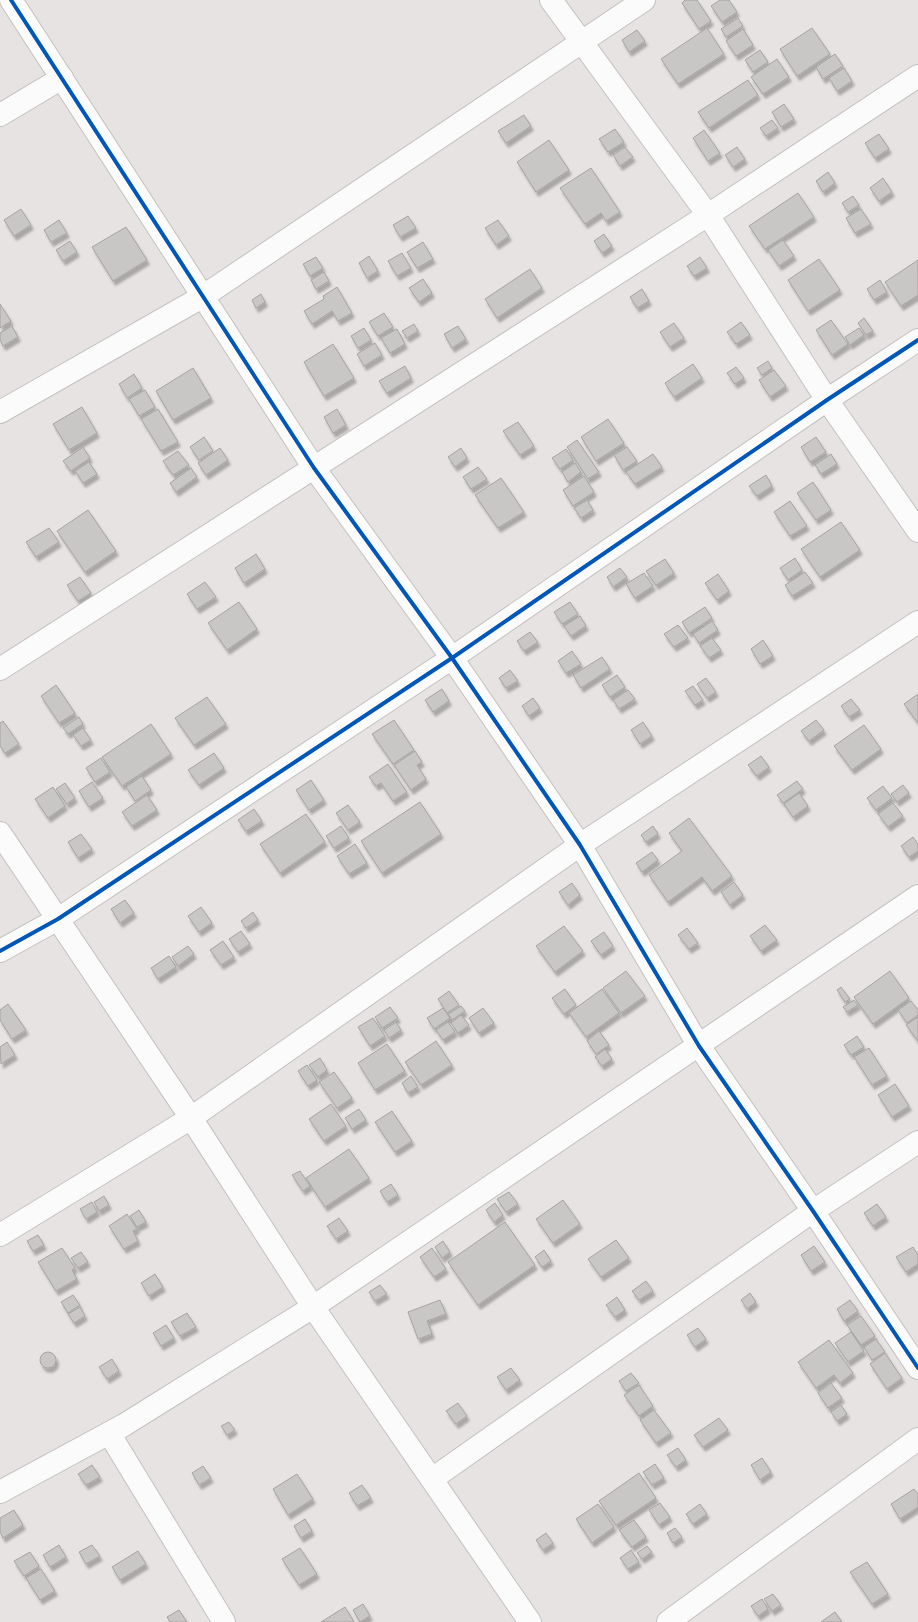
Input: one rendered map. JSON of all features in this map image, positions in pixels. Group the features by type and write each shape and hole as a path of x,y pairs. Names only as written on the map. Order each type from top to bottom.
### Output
{"street":[{"path":"11,0 314,468 452,658 580,845 699,1046 814,1211 918,1368"},
{"path":"551,0 708,215 827,400 918,531"},
{"path":"0,412 202,297 644,0"},
{"path":"0,669 708,215 918,76"},
{"path":"0,115 62,78"},
{"path":"0,951 58,919 452,658 827,400 918,340"},
{"path":"0,1235 191,1118 580,845 918,622"},
{"path":"0,833 191,1118 313,1307 530,1622"},
{"path":"0,1492 109,1433 313,1307 918,896"},
{"path":"432,1479 814,1211 918,1142"},
{"path":"109,1433 224,1622"},
{"path":"668,1622 918,1439"}],"building":[{"path":"685,0 697,0 711,21 699,29 682,3"},
{"path":"720,0 729,0 737,12 722,22 711,6"},
{"path":"738,18 743,26 726,37 721,29"},
{"path":"707,28 724,54 678,84 661,59"},
{"path":"812,28 830,54 797,76 780,49"},
{"path":"743,29 753,45 736,56 726,41"},
{"path":"637,30 645,41 629,52 622,40"},
{"path":"760,50 768,62 753,72 745,60"},
{"path":"835,54 843,66 823,79 816,67"},
{"path":"777,59 789,77 763,94 751,77"},
{"path":"844,68 852,81 837,91 829,78"},
{"path":"748,80 758,95 709,128 698,112"},
{"path":"784,104 794,119 781,127 772,112"},
{"path":"524,115 531,126 506,143 498,131"},
{"path":"772,120 778,128 766,136 760,128"},
{"path":"615,129 624,142 608,152 599,139"},
{"path":"704,130 720,153 708,161 693,138"},
{"path":"879,134 889,149 875,158 865,143"},
{"path":"549,140 569,170 536,192 517,162"},
{"path":"625,147 633,157 620,166 613,155"},
{"path":"737,147 745,159 733,167 725,155"},
{"path":"591,168 620,212 606,221 601,213 585,224 560,188"},
{"path":"828,172 835,183 823,192 816,181"},
{"path":"883,178 892,192 879,201 870,188"},
{"path":"798,193 814,217 765,249 749,226"},
{"path":"853,196 859,205 848,212 842,203"},
{"path":"21,209 31,225 14,236 4,220"},
{"path":"861,209 871,224 855,233 846,218"},
{"path":"408,216 416,228 400,237 393,225"},
{"path":"59,220 67,233 51,242 44,230"},
{"path":"498,220 509,236 496,245 485,228"},
{"path":"126,227 147,260 113,281 92,247"},
{"path":"604,234 612,246 602,253 594,241"},
{"path":"783,240 794,256 779,266 768,250"},
{"path":"70,241 77,252 63,261 56,250"},
{"path":"423,242 433,259 417,268 407,252"},
{"path":"402,253 411,268 397,276 388,261"},
{"path":"369,256 378,271 367,278 359,263"},
{"path":"316,257 323,268 310,276 303,264"},
{"path":"700,257 707,268 694,276 687,266"},
{"path":"819,259 840,290 808,311 788,280"},
{"path":"918,260 918,295 901,306 885,282"},
{"path":"530,269 542,288 497,318 485,299"},
{"path":"324,272 329,281 316,289 311,280"},
{"path":"423,279 432,293 419,302 409,288"},
{"path":"880,280 887,292 874,300 867,289"},
{"path":"337,287 352,313 338,321 332,311 312,324 304,311 324,299 323,296"},
{"path":"642,289 649,301 637,308 630,297"},
{"path":"261,294 265,302 256,308 252,300"},
{"path":"0,304 11,321 0,328"},
{"path":"384,313 393,327 378,336 369,322"},
{"path":"864,318 873,331 866,335 858,323"},
{"path":"831,320 848,344 832,355 816,330"},
{"path":"741,322 750,335 736,344 727,332"},
{"path":"674,323 684,338 670,347 660,332"},
{"path":"414,324 418,331 407,338 402,331"},
{"path":"12,326 18,337 3,346 0,340 0,333"},
{"path":"458,326 466,339 452,348 444,334"},
{"path":"364,328 371,340 358,348 351,336"},
{"path":"859,328 864,335 850,345 845,337"},
{"path":"397,329 405,344 390,353 381,338"},
{"path":"375,343 382,355 364,366 357,354"},
{"path":"333,344 354,378 324,396 304,362"},
{"path":"768,361 772,368 762,375 757,368"},
{"path":"693,364 702,378 674,397 665,383"},
{"path":"405,366 411,378 387,393 379,381"},
{"path":"736,367 744,378 735,384 727,373"},
{"path":"193,368 211,398 173,420 156,391"},
{"path":"774,370 786,386 770,397 759,380"},
{"path":"134,374 142,388 127,398 119,384"},
{"path":"145,390 155,407 139,416 129,399"},
{"path":"82,407 97,433 69,450 53,424"},
{"path":"158,409 178,442 161,451 141,419"},
{"path":"337,409 346,425 333,433 324,417"},
{"path":"608,419 624,443 596,461 581,437"},
{"path":"518,422 534,446 520,455 503,431"},
{"path":"204,437 213,451 199,460 190,447"},
{"path":"816,437 826,452 810,462 801,447"},
{"path":"577,440 599,472 588,479 567,447"},
{"path":"83,447 90,458 71,471 63,461"},
{"path":"627,447 637,461 623,470 614,455"},
{"path":"220,448 228,460 206,475 198,463"},
{"path":"461,448 467,458 455,467 448,457"},
{"path":"566,449 573,460 560,469 552,458"},
{"path":"178,451 189,465 173,475 163,461"},
{"path":"653,454 662,467 635,484 626,472"},
{"path":"831,454 837,464 821,474 815,465"},
{"path":"89,462 97,474 83,483 75,471"},
{"path":"575,463 581,472 568,482 562,472"},
{"path":"478,467 487,479 471,489 463,477"},
{"path":"191,468 197,477 176,492 170,483"},
{"path":"766,475 772,486 757,496 749,486"},
{"path":"584,476 594,492 573,506 563,490"},
{"path":"501,478 524,512 498,528 475,495"},
{"path":"813,482 831,510 816,520 797,493"},
{"path":"587,500 593,510 581,518 574,508"},
{"path":"790,501 807,526 790,536 774,512"},
{"path":"88,510 116,551 85,572 57,531"},
{"path":"841,522 860,550 820,577 801,549"},
{"path":"49,528 59,542 36,557 26,542"},
{"path":"256,554 265,569 244,583 235,568"},
{"path":"795,558 802,570 788,580 780,568"},
{"path":"665,559 674,573 656,585 646,571"},
{"path":"620,568 627,577 613,587 607,577"},
{"path":"805,572 813,583 792,596 785,585"},
{"path":"644,573 653,586 635,598 626,584"},
{"path":"718,574 729,591 717,600 705,583"},
{"path":"80,577 91,593 78,601 67,585"},
{"path":"205,582 216,597 197,609 187,594"},
{"path":"239,602 257,629 227,650 208,623"},
{"path":"570,602 578,614 562,624 554,612"},
{"path":"705,607 712,618 689,633 682,622"},
{"path":"580,616 586,626 571,636 564,626"},
{"path":"712,621 718,630 699,643 693,634"},
{"path":"678,625 688,638 674,647 664,634"},
{"path":"530,632 538,642 524,651 517,641"},
{"path":"712,638 721,650 709,658 700,646"},
{"path":"763,640 773,656 760,664 751,649"},
{"path":"572,651 581,664 566,673 558,661"},
{"path":"602,657 610,669 581,688 573,675"},
{"path":"510,670 518,681 506,688 499,678"},
{"path":"617,675 625,687 610,697 602,685"},
{"path":"706,678 716,692 707,698 697,684"},
{"path":"56,685 75,713 59,723 41,696"},
{"path":"693,686 703,700 695,705 685,691"},
{"path":"442,689 449,701 433,712 425,700"},
{"path":"628,690 635,699 619,709 613,700"},
{"path":"918,694 918,723 904,704"},
{"path":"207,697 226,724 194,745 175,718"},
{"path":"533,698 540,708 529,716 522,706"},
{"path":"851,699 860,710 849,717 841,706"},
{"path":"79,717 83,724 68,734 63,728"},
{"path":"394,720 414,750 393,764 372,734"},
{"path":"816,720 824,730 809,741 801,731"},
{"path":"3,721 19,744 5,753 0,746 0,723"},
{"path":"643,722 652,736 640,744 631,730"},
{"path":"151,724 171,754 122,786 102,757"},
{"path":"864,725 881,749 852,770 834,746"},
{"path":"83,728 91,740 81,746 73,735"},
{"path":"415,751 422,762 417,765 426,779 411,790 394,765"},
{"path":"214,753 224,768 199,785 188,770"},
{"path":"761,756 769,767 757,776 748,765"},
{"path":"101,758 110,772 95,782 86,768"},
{"path":"388,764 407,792 393,801 381,783 376,786 369,777"},
{"path":"142,776 151,790 135,801 126,787"},
{"path":"311,780 324,800 309,810 296,790"},
{"path":"797,781 803,789 783,803 777,795"},
{"path":"92,782 103,798 89,807 79,791"},
{"path":"65,783 75,798 67,804 56,789"},
{"path":"903,785 909,793 897,802 891,794"},
{"path":"883,786 892,798 876,810 867,798"},
{"path":"53,787 65,806 48,818 35,799"},
{"path":"799,793 808,806 793,817 784,804"},
{"path":"147,795 157,810 132,826 122,812"},
{"path":"420,802 441,834 382,873 361,841"},
{"path":"893,803 903,816 888,827 878,814"},
{"path":"348,805 360,822 348,830 336,813"},
{"path":"254,809 262,821 246,831 238,820"},
{"path":"306,814 325,842 280,873 260,844"},
{"path":"689,818 732,876 712,891 702,877 668,902 649,875 682,851 669,833"},
{"path":"341,826 349,838 334,848 326,836"},
{"path":"653,826 658,834 646,842 641,835"},
{"path":"81,834 92,849 78,858 68,842"},
{"path":"913,837 918,844 918,851 909,857 901,846"},
{"path":"355,844 367,863 349,874 337,856"},
{"path":"652,852 658,860 642,872 636,863"},
{"path":"734,882 743,895 730,905 721,892"},
{"path":"572,883 580,895 568,905 559,892"},
{"path":"125,900 134,913 120,923 111,909"},
{"path":"201,907 212,923 199,932 188,916"},
{"path":"253,912 258,920 246,928 241,921"},
{"path":"765,925 777,940 761,951 750,936"},
{"path":"564,926 583,951 555,972 536,946"},
{"path":"687,928 698,943 689,949 678,935"},
{"path":"241,931 250,944 238,952 229,939"},
{"path":"604,932 613,946 601,955 591,941"},
{"path":"223,941 234,957 221,965 210,950"},
{"path":"188,946 194,954 178,966 172,957"},
{"path":"169,956 176,967 158,979 151,968"},
{"path":"626,971 645,996 621,1013 603,988"},
{"path":"890,971 909,998 873,1024 854,997"},
{"path":"841,987 850,999 845,1002 837,990"},
{"path":"565,989 576,1005 564,1014 552,998"},
{"path":"602,989 619,1013 586,1037 569,1013"},
{"path":"449,991 459,1005 447,1013 438,999"},
{"path":"854,1000 858,1005 847,1012 843,1007"},
{"path":"911,1001 918,1010 918,1015 907,1023 898,1010"},
{"path":"8,1004 26,1030 12,1039 0,1020 0,1010"},
{"path":"461,1006 465,1011 452,1020 448,1014"},
{"path":"390,1007 398,1018 382,1028 375,1017"},
{"path":"443,1008 450,1018 434,1029 427,1018"},
{"path":"483,1008 494,1023 479,1033 469,1018"},
{"path":"461,1015 469,1025 458,1033 451,1023"},
{"path":"918,1017 918,1041 906,1025"},
{"path":"373,1018 385,1036 370,1046 358,1027"},
{"path":"396,1022 401,1030 389,1038 384,1030"},
{"path":"448,1022 455,1032 443,1040 436,1030"},
{"path":"599,1031 609,1045 596,1054 587,1041"},
{"path":"857,1036 864,1047 851,1055 844,1045"},
{"path":"436,1041 452,1065 421,1085 405,1062"},
{"path":"7,1042 15,1055 1,1064 0,1047"},
{"path":"387,1044 405,1071 375,1090 358,1063"},
{"path":"869,1048 887,1076 872,1085 854,1057"},
{"path":"605,1049 612,1059 602,1066 595,1057"},
{"path":"320,1058 327,1070 318,1077 309,1065"},
{"path":"307,1065 317,1080 308,1086 298,1071"},
{"path":"334,1072 352,1098 337,1108 319,1082"},
{"path":"411,1076 418,1087 408,1093 402,1083"},
{"path":"895,1084 909,1106 892,1117 878,1095"},
{"path":"331,1104 346,1126 324,1141 309,1119"},
{"path":"359,1109 366,1120 352,1129 345,1118"},
{"path":"392,1111 412,1141 395,1152 375,1122"},
{"path":"349,1149 369,1178 325,1207 306,1178"},
{"path":"300,1171 310,1186 303,1191 292,1175"},
{"path":"391,1184 398,1195 387,1202 380,1191"},
{"path":"509,1192 518,1204 506,1212 497,1199"},
{"path":"104,1196 109,1205 99,1211 94,1202"},
{"path":"563,1200 580,1224 553,1243 536,1219"},
{"path":"92,1202 97,1212 86,1219 80,1209"},
{"path":"495,1203 503,1215 494,1222 486,1210"},
{"path":"877,1204 886,1217 873,1226 864,1213"},
{"path":"139,1210 146,1222 137,1227 130,1216"},
{"path":"127,1214 137,1229 133,1231 138,1241 124,1249 109,1226"},
{"path":"339,1218 348,1231 336,1239 327,1226"},
{"path":"505,1222 535,1265 478,1305 448,1262"},
{"path":"38,1235 44,1245 33,1251 27,1241"},
{"path":"616,1240 629,1258 601,1277 588,1259"},
{"path":"443,1241 450,1252 442,1258 435,1247"},
{"path":"814,1246 825,1262 811,1271 801,1255"},
{"path":"913,1247 918,1255 918,1264 906,1272 896,1257"},
{"path":"62,1248 75,1268 72,1270 77,1279 56,1291 38,1262"},
{"path":"432,1248 446,1269 434,1277 420,1257"},
{"path":"544,1250 551,1261 542,1267 535,1257"},
{"path":"81,1252 88,1262 78,1268 71,1258"},
{"path":"155,1274 163,1287 149,1296 141,1283"},
{"path":"646,1281 653,1291 639,1300 632,1291"},
{"path":"380,1285 387,1294 375,1301 369,1292"},
{"path":"750,1293 756,1302 747,1309 741,1300"},
{"path":"73,1295 80,1305 68,1313 61,1302"},
{"path":"617,1297 625,1310 615,1317 606,1305"},
{"path":"440,1300 446,1314 427,1321 432,1334 418,1339 408,1312"},
{"path":"850,1300 858,1311 844,1321 837,1309"},
{"path":"80,1307 85,1316 74,1323 68,1314"},
{"path":"187,1313 196,1327 180,1336 171,1322"},
{"path":"861,1316 875,1336 861,1345 847,1325"},
{"path":"166,1325 174,1338 161,1346 153,1333"},
{"path":"698,1328 706,1339 695,1347 687,1335"},
{"path":"851,1332 864,1351 848,1362 835,1343"},
{"path":"876,1339 885,1352 872,1360 864,1347"},
{"path":"829,1340 853,1373 840,1383 834,1375 816,1388 798,1362"},
{"path":"45,1352 51,1352 56,1357 54,1366 51,1368 45,1368 40,1363 40,1357"},
{"path":"885,1353 902,1378 887,1389 870,1364"},
{"path":"112,1359 119,1371 107,1379 99,1367"},
{"path":"511,1368 520,1380 506,1390 497,1377"},
{"path":"631,1373 639,1383 626,1391 619,1381"},
{"path":"831,1383 842,1398 828,1408 818,1393"},
{"path":"639,1385 653,1406 639,1416 624,1395"},
{"path":"458,1403 467,1416 456,1424 446,1411"},
{"path":"841,1405 847,1414 837,1421 831,1412"},
{"path":"654,1410 671,1433 656,1443 640,1420"},
{"path":"719,1418 728,1430 703,1447 694,1435"},
{"path":"229,1422 235,1430 227,1435 221,1426"},
{"path":"678,1448 686,1460 676,1467 667,1455"},
{"path":"762,1458 771,1472 760,1480 751,1465"},
{"path":"655,1464 664,1478 652,1485 643,1472"},
{"path":"92,1465 100,1477 86,1485 78,1474"},
{"path":"203,1466 211,1478 199,1485 192,1473"},
{"path":"639,1473 656,1498 616,1525 599,1501"},
{"path":"297,1474 313,1499 288,1515 273,1489"},
{"path":"362,1485 371,1498 357,1506 349,1493"},
{"path":"914,1489 918,1494 918,1507 900,1519 891,1504"},
{"path":"660,1503 670,1517 659,1525 649,1510"},
{"path":"598,1504 614,1527 592,1543 576,1519"},
{"path":"700,1504 707,1514 693,1524 686,1514"},
{"path":"14,1510 23,1525 3,1538 0,1532 0,1518"},
{"path":"305,1519 312,1531 301,1538 294,1526"},
{"path":"634,1520 646,1537 632,1547 619,1530"},
{"path":"675,1528 682,1537 673,1543 667,1533"},
{"path":"546,1533 553,1543 543,1550 536,1540"},
{"path":"59,1545 66,1557 50,1567 43,1555"},
{"path":"92,1545 100,1556 86,1564 79,1552"},
{"path":"647,1546 652,1552 642,1559 637,1553"},
{"path":"300,1548 317,1574 299,1585 282,1559"},
{"path":"631,1550 639,1562 628,1569 620,1558"},
{"path":"138,1551 146,1564 120,1580 112,1567"},
{"path":"30,1552 39,1566 24,1576 14,1561"},
{"path":"867,1562 888,1594 872,1604 850,1572"},
{"path":"41,1569 55,1591 40,1600 26,1578"},
{"path":"773,1594 781,1605 772,1611 764,1599"},
{"path":"762,1599 768,1609 758,1616 751,1606"},
{"path":"363,1604 370,1616 360,1622 353,1610"},
{"path":"345,1607 354,1622 321,1622"},
{"path":"179,1610 187,1622 170,1622 167,1617"},
{"path":"835,1612 842,1622 821,1622"}],"cycle path":[{"path":"11,0 314,468 452,658 580,845 699,1046 813,1211 918,1368"},
{"path":"0,951 58,919 452,658 827,400 918,340"}]}
